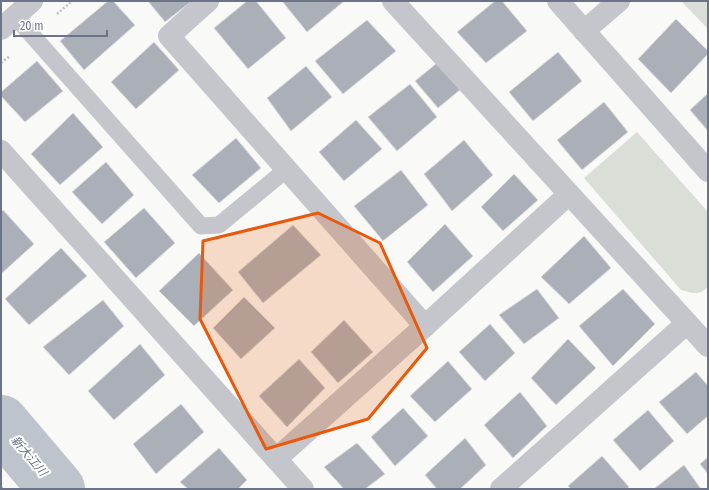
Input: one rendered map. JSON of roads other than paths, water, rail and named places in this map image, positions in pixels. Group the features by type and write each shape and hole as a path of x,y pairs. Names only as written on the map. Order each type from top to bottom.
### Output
{"street":[{"path":"8,22 32,1"},
{"path":"208,1 169,36 425,326"},
{"path":"393,1 708,346"},
{"path":"558,1 708,171"},
{"path":"584,31 619,1"},
{"path":"1,151 303,489"},
{"path":"276,459 425,326 569,194"},
{"path":"501,489 687,323"}],"lane":[{"path":"8,22 201,226 219,225 287,170"}],"waterway":[{"name":"新大江川","path":"1,423 57,489"}]}
